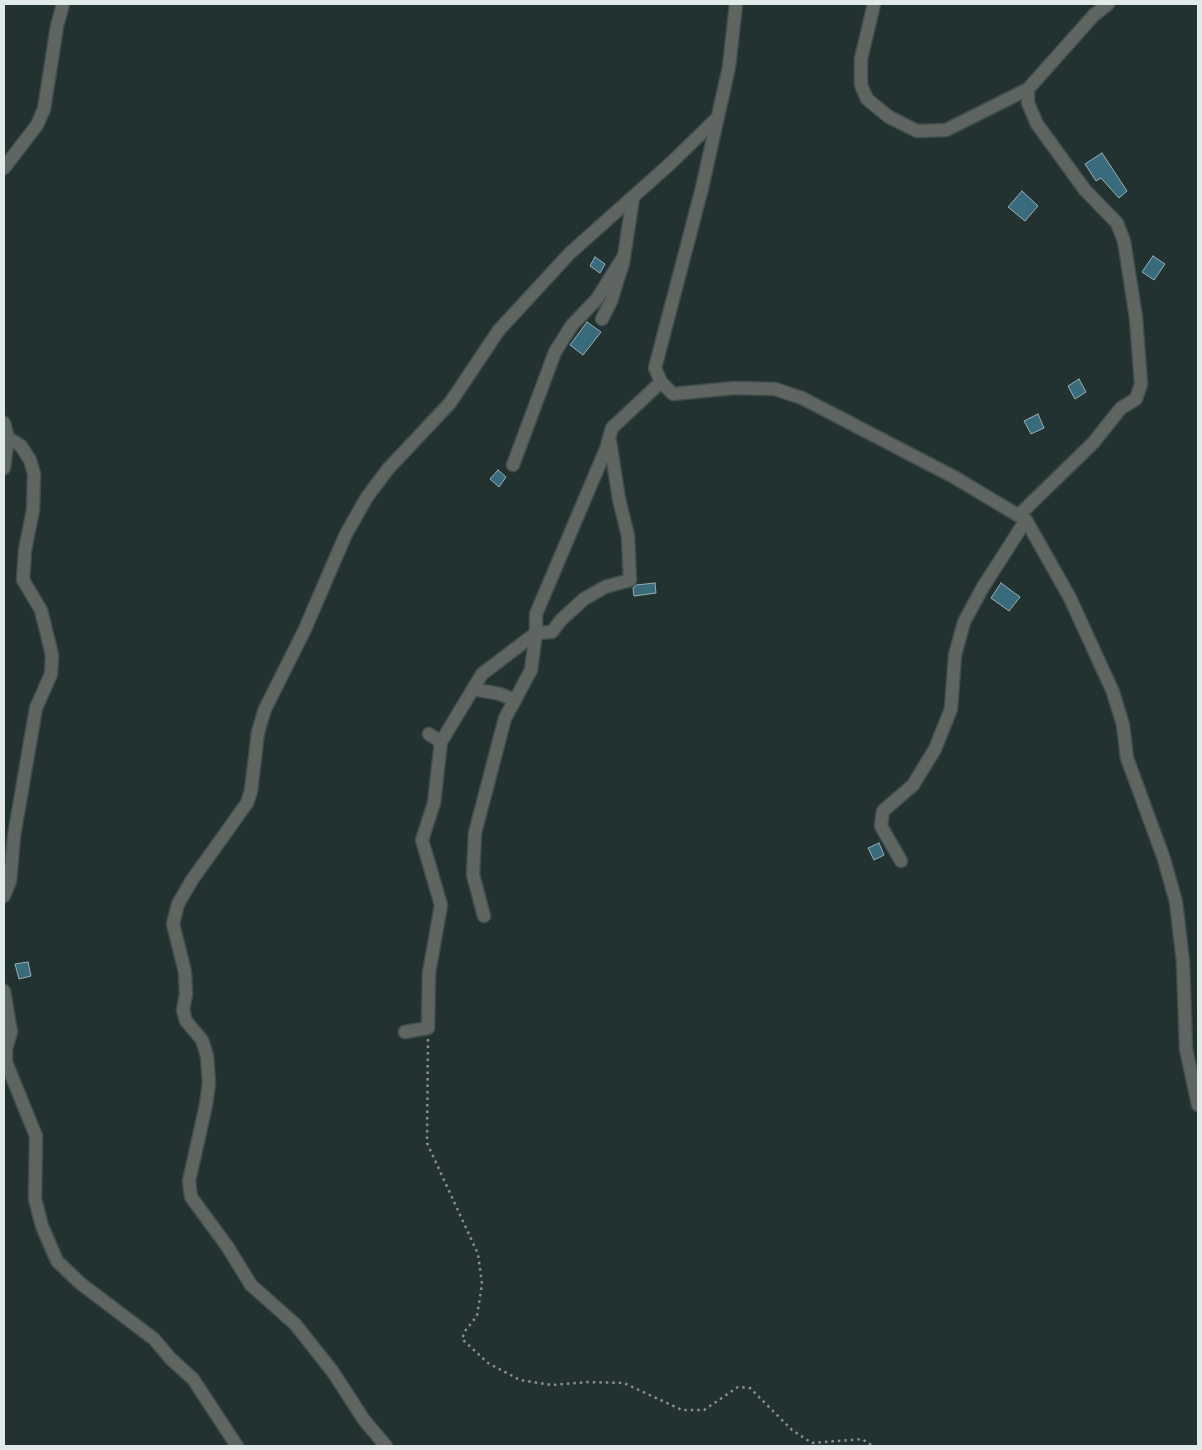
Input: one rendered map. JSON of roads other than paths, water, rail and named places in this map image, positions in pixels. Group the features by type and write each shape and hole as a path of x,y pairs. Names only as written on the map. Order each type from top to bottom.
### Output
{"street":[{"path":"4,168 37,125 44,109 57,26 63,4"},
{"path":"736,4 729,67 692,229 655,368 662,382 673,394 734,388 775,389 802,398 954,476 1022,518 1070,598 1113,692 1123,725 1127,758 1164,859 1176,902 1183,962 1186,1049 1198,1105"},
{"path":"874,4 861,59 861,85 868,99 889,117 917,131 946,130 1028,89 1094,15 1108,4"},
{"path":"901,861 881,826 883,811 913,785 935,749 951,709 954,655 964,622 1022,518 1092,443 1121,408 1136,400 1141,384 1136,318 1124,241 1117,223 1085,190 1037,124 1028,104 1028,89"},
{"path":"386,1446 364,1420 333,1372 295,1324 251,1285 227,1246 191,1197 189,1181 206,1105 208,1083 207,1056 202,1040 186,1021 183,1010 186,994 185,972 173,924 178,904 192,880 247,803 251,792 258,732 266,709 305,629 346,534 367,497 388,469 450,403 499,330 570,253 633,198 717,118"},
{"path":"602,319 611,301 624,256 633,198"},
{"path":"513,465 554,352 572,325 597,300 624,256"},
{"path":"484,916 473,876 475,834 505,718 531,670 536,633 536,614 606,449 612,428 662,382"},
{"path":"4,423 8,438 4,468"},
{"path":"405,1032 428,1028 430,966 441,905 422,840 434,803 441,742 482,674 504,655 536,633 552,632 561,620 584,599 605,587 630,580 628,536 619,499 610,437"},
{"path":"4,896 10,881 14,836 36,708 52,674 52,655 41,610 23,580 25,550 33,510 34,474 30,460 21,446 8,438"},
{"path":"473,690 500,694 515,700"},
{"path":"429,734 441,742"},
{"path":"4,992 11,1032 6,1048 6,1062 36,1136 34,1199 42,1226 57,1260 80,1283 154,1339 170,1358 193,1379 237,1446"}]}
